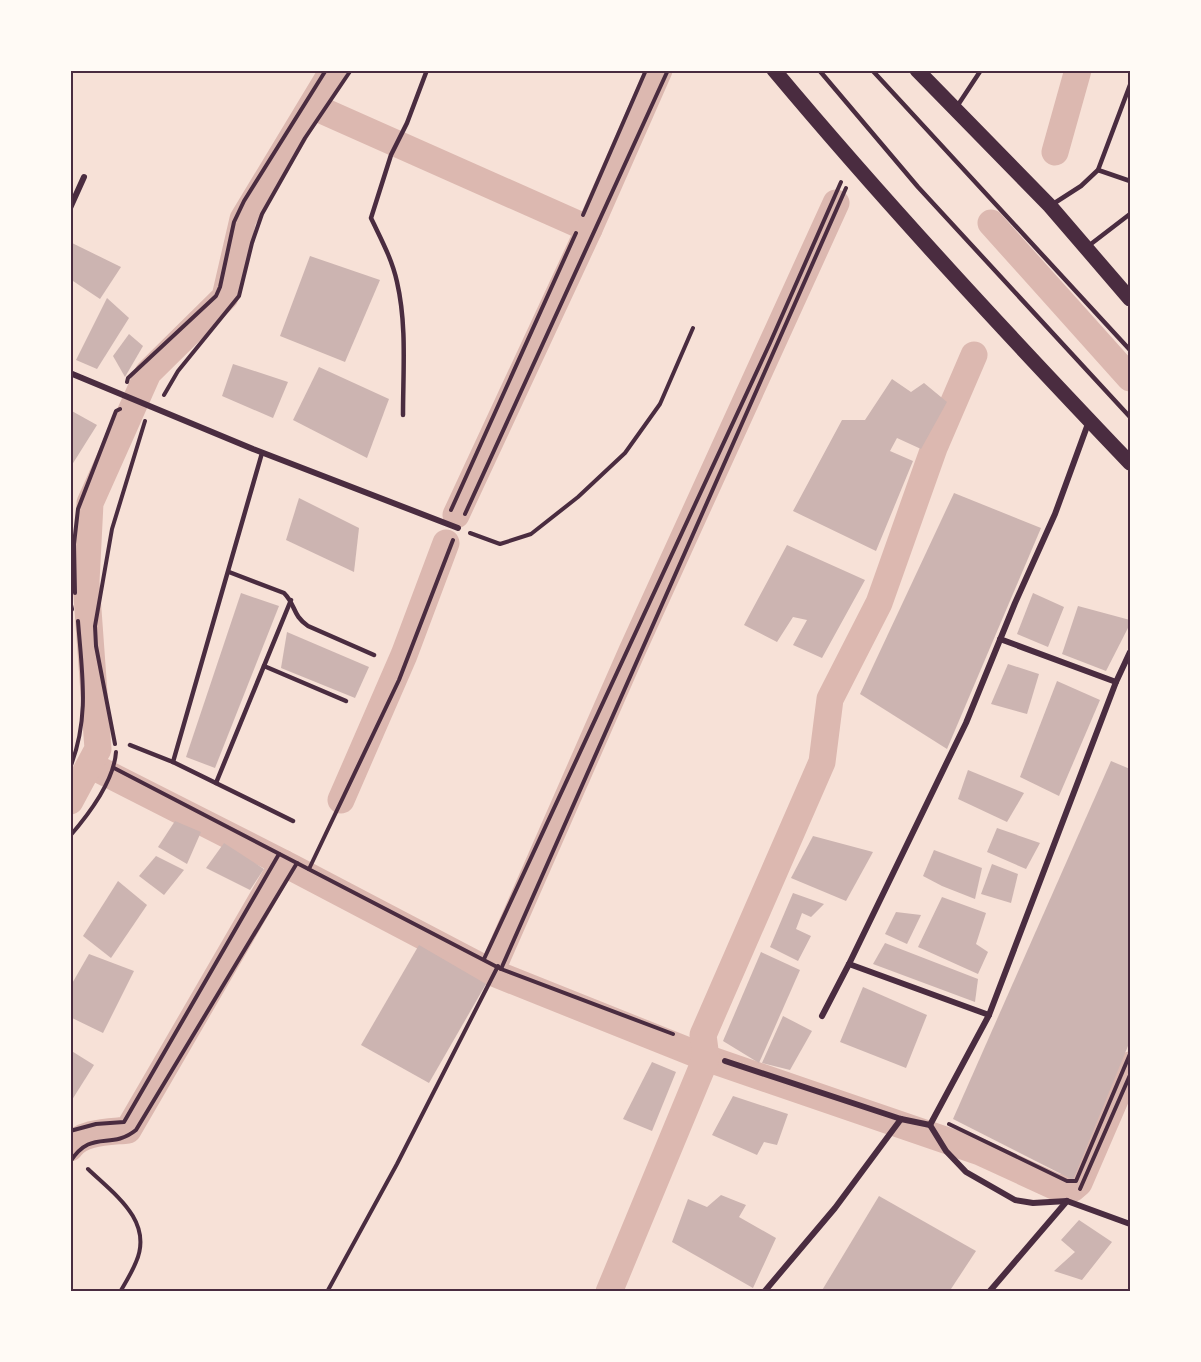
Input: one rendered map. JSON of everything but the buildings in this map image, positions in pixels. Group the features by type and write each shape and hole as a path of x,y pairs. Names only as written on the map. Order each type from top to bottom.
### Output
{"main road":[{"path":"774,70 849,159 1000,327 1131,463"},
{"path":"917,70 1050,206 1131,298"}],"street":[{"path":"70,208 84,177"},
{"path":"70,373 262,453 458,528"},
{"path":"822,1016 966,723 1055,514 1089,420"},
{"path":"1000,639 1116,682"},
{"path":"931,1127 935,1115 988,1015 1116,682 1131,652"},
{"path":"849,964 988,1015"},
{"path":"725,1061 898,1122 931,1127 946,1151 966,1172 1015,1200 1033,1203 1070,1203 1131,1224"},
{"path":"764,1292 835,1208 898,1122"},
{"path":"989,1292 1070,1203"}],"lane":[{"path":"403,415 404,333 397,283 390,257 371,218 391,155 407,123 428,70"},
{"path":"819,70 918,187 1131,417"},
{"path":"872,70 1131,350"},
{"path":"955,110 981,70"},
{"path":"1050,206 1081,186 1098,170 1131,85"},
{"path":"1098,170 1131,181"},
{"path":"1086,248 1131,214"},
{"path":"173,762 262,453"},
{"path":"229,572 284,593 291,600 299,620 374,655"},
{"path":"216,783 291,600"},
{"path":"264,666 346,701"},
{"path":"130,745 173,762 293,821"}],"path":[{"path":"131,389 126,384 128,378 216,296 234,222 239,211 326,70"},
{"path":"155,396 165,395 178,371 239,296 262,214 305,138 351,70"},
{"path":"583,214 646,70"},
{"path":"309,869 399,680 458,528 668,70"},
{"path":"484,959 770,343 841,183"},
{"path":"327,1292 397,1164 499,968 846,188"},
{"path":"448,525 451,512 576,233"},
{"path":"458,528 500,544 531,534 578,497 625,453 660,404 693,328"},
{"path":"73,606 74,544 78,509 116,411 125,407"},
{"path":"70,836 85,820 114,768 116,752 96,646 95,626 112,529 144,431 145,421 140,413"},
{"path":"70,768 77,752 85,707 77,616"},
{"path":"114,768 499,968 673,1034"},
{"path":"70,1131 96,1124 124,1122 279,854"},
{"path":"70,1162 85,1145 127,1137 136,1130 297,863"},
{"path":"935,1115 1067,1183 1076,1181 1131,1054"},
{"path":"1070,1203 1131,1076"},
{"path":"88,1169 129,1208 141,1232 137,1260 120,1292"}],"waterway":[{"path":"70,801 98,749 86,582 90,503 148,373 225,297 243,219 333,70"},
{"path":"456,515 589,229 659,70"},
{"path":"1055,152 1078,70"},
{"path":"312,106 589,229"},
{"path":"491,972 632,651 836,203"},
{"path":"991,223 1130,378"},
{"path":"609,1292 706,1058 703,1035 822,762 830,699 879,603 934,448 974,355"},
{"path":"341,800 404,655 446,543"},
{"path":"90,765 491,972 706,1058 980,1152 1056,1187 1072,1189 1079,1183 1130,1065"},
{"path":"70,1148 75,1142 89,1135 128,1130 283,863"}]}
